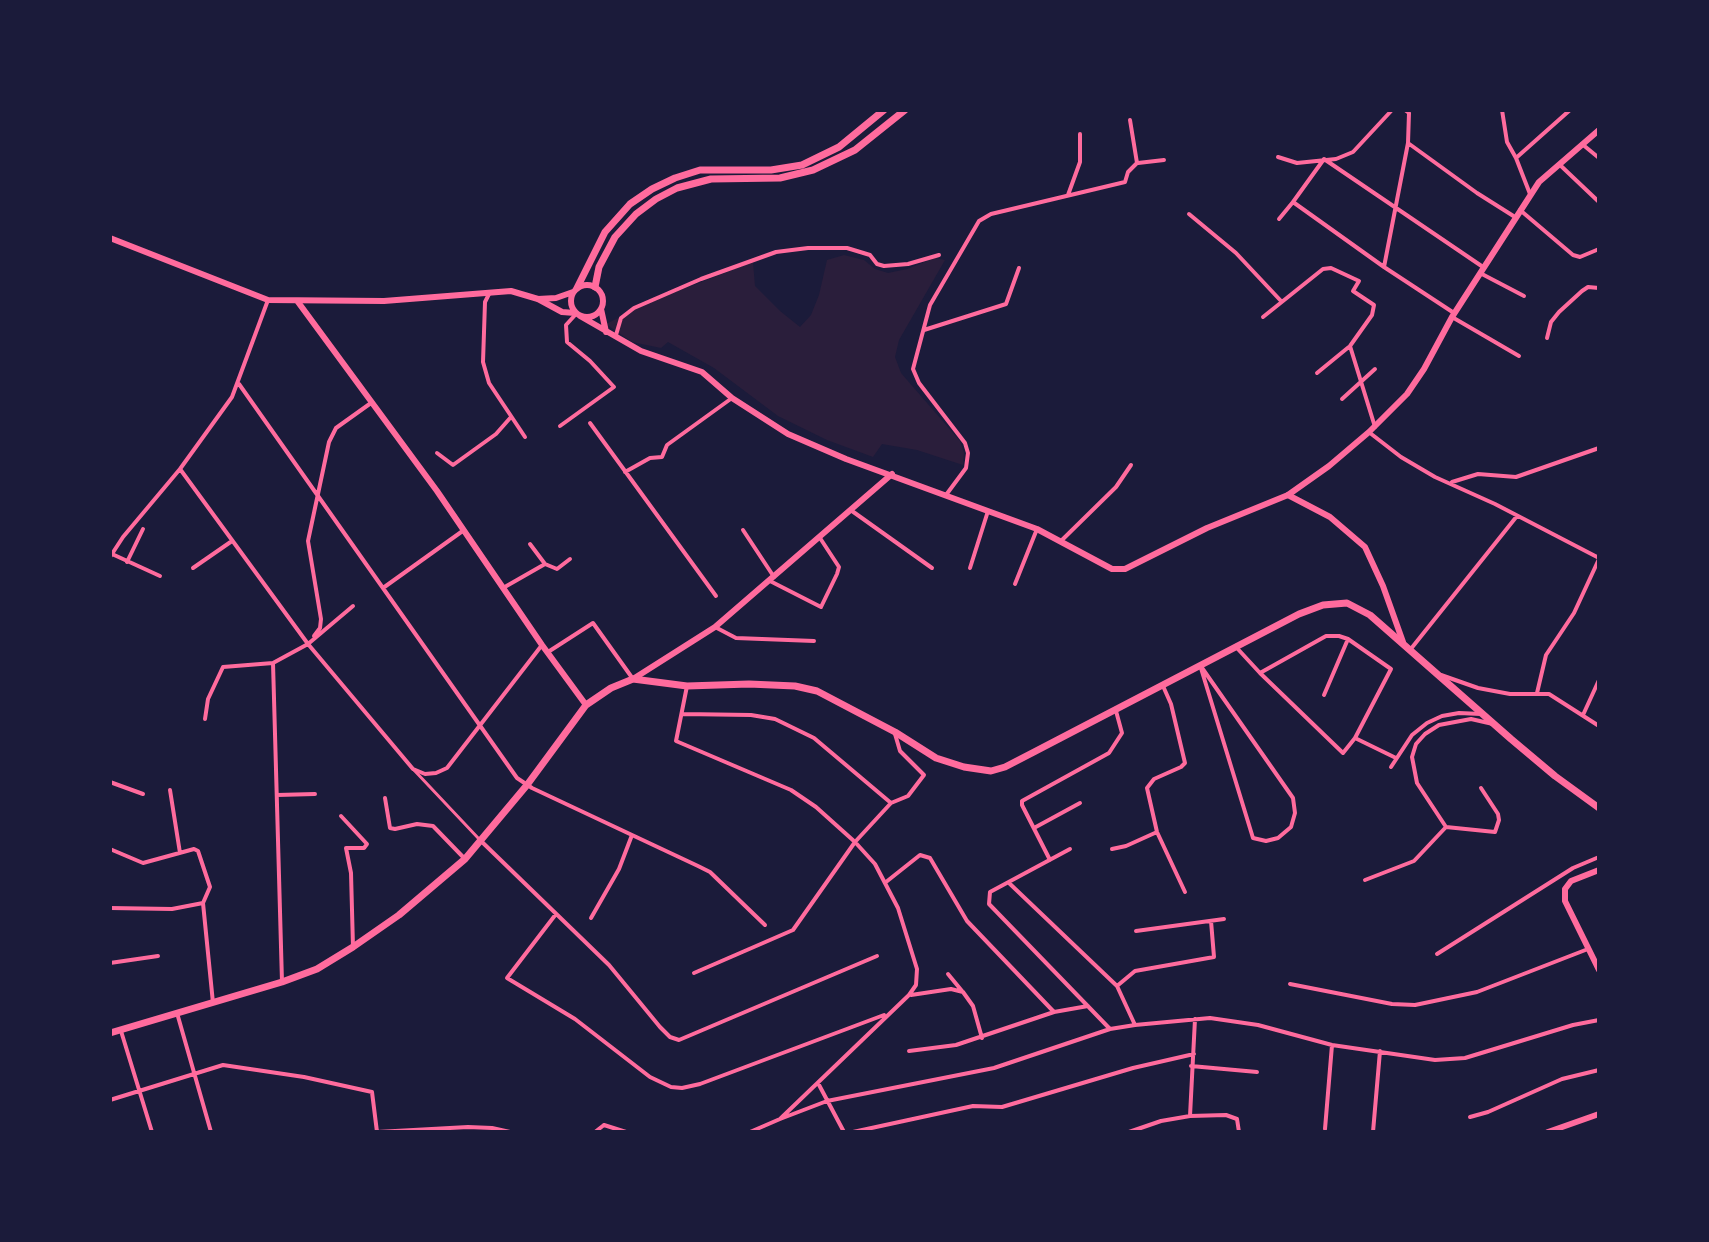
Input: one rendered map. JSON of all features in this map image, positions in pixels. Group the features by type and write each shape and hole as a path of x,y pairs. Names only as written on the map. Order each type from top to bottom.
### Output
{"main road":[{"path":"884,110 849,141 802,165 771,170 700,170 652,189 630,204 605,232 571,305 577,314 615,337 655,357 702,372 732,398 788,434 846,459 1037,529 1062,540 1101,565 1125,569 1207,528 1288,495 1372,430 1416,382 1453,315 1530,194 1546,173 1599,130"},
{"path":"595,287 599,267 615,237 636,214 656,199 700,181 780,178 813,170 855,150 905,110"},
{"path":"110,238 268,300 384,301 511,291 538,299 558,310 577,314 594,316 601,309"},
{"path":"538,299 556,298 586,285 595,287 602,294 601,309 606,332"},
{"path":"298,302 464,530 586,705"},
{"path":"110,1033 213,1004 317,969 399,915 465,859 527,785 586,705 715,627 892,474"},
{"path":"1288,495 1330,517 1365,547 1403,642"},
{"path":"633,679 687,686 795,686 817,691 845,703 936,758 991,771 1005,767 1299,614 1323,605 1347,603 1370,615 1555,776 1599,808"},
{"path":"1599,870 1571,881 1565,889 1565,901 1599,970"},
{"path":"1548,1132 1599,1114"}],"street":[{"path":"1278,157 1297,163 1336,159 1360,148 1392,110"},
{"path":"1384,267 1408,143 1409,113 1405,110"},
{"path":"1502,110 1507,142 1530,194"},
{"path":"1516,158 1570,110"},
{"path":"1130,120 1137,163"},
{"path":"1068,195 1080,162 1080,134"},
{"path":"1408,143 1515,217"},
{"path":"1582,144 1599,158"},
{"path":"1279,219 1324,159"},
{"path":"1324,159 1397,207 1481,270 1524,296"},
{"path":"946,496 966,468 968,453 965,443 919,383 913,369 925,315 979,221 1000,210 1125,182 1128,172 1137,163 1164,160"},
{"path":"1558,163 1599,202"},
{"path":"1293,202 1453,315 1519,356"},
{"path":"1519,210 1573,255 1580,257 1599,249"},
{"path":"1189,214 1236,253 1281,301"},
{"path":"615,337 621,318 634,308 776,252 847,248 870,255 877,264 884,266 908,264 939,255"},
{"path":"924,330 1006,304 1019,268"},
{"path":"1263,317 1327,268 1359,281 1353,291 1371,302 1374,309 1350,346 1317,373"},
{"path":"1547,338 1551,322 1559,312 1588,287 1599,288"},
{"path":"490,292 485,302 483,362 489,383 525,437"},
{"path":"160,576 111,556 123,537 180,469 239,384 268,300"},
{"path":"560,426 614,387 567,342 566,325 577,314"},
{"path":"1350,346 1372,430 1401,457 1599,559 1574,613 1546,655 1537,694"},
{"path":"1342,399 1375,369"},
{"path":"239,384 517,778 710,872 765,925"},
{"path":"625,472 650,458 662,457 667,445 732,398"},
{"path":"308,644 320,628 321,619 308,541 331,434 371,403"},
{"path":"437,453 453,465 496,434 511,417"},
{"path":"590,423 716,596"},
{"path":"1450,482 1478,474 1516,477 1599,448"},
{"path":"1062,540 1116,487 1131,465"},
{"path":"180,469 308,644 413,769 481,841 609,965 670,1037 679,1040 877,956"},
{"path":"852,511 932,568"},
{"path":"970,568 988,511"},
{"path":"1410,650 1517,516"},
{"path":"127,562 143,529"},
{"path":"1015,584 1037,529"},
{"path":"383,588 464,530"},
{"path":"743,530 772,579 821,607 839,567 820,538"},
{"path":"193,568 232,541"},
{"path":"530,544 545,564 557,569 570,559"},
{"path":"503,588 545,564"},
{"path":"205,719 208,699 223,667 273,663 308,644 353,606"},
{"path":"547,652 593,623 633,679"},
{"path":"715,627 736,638 814,641"},
{"path":"1236,647 1260,673 1343,753 1355,738 1391,669 1348,639 1326,636 1260,673"},
{"path":"1324,695 1348,639"},
{"path":"413,769 425,774 447,768 542,645"},
{"path":"273,663 282,982"},
{"path":"1200,665 1293,798 1295,813 1291,827 1278,838 1266,841 1253,838 1200,665"},
{"path":"1438,674 1478,688 1510,694 1549,694 1599,726"},
{"path":"1583,715 1599,680"},
{"path":"1162,684 1171,704 1185,763 1154,779 1147,788 1157,832 1185,892"},
{"path":"687,686 676,741 791,790 816,807 855,842 875,864 886,883 898,908 917,969 916,985 909,995 780,1119"},
{"path":"1050,860 1022,801 1109,753 1122,733 1116,708"},
{"path":"1391,767 1412,735 1427,723 1459,713 1483,714"},
{"path":"683,714 751,715 775,719 814,738 891,803"},
{"path":"1446,827 1417,783 1412,757 1416,744 1439,725 1471,719 1495,725"},
{"path":"694,973 793,930 855,842 891,803 908,796 924,775 900,751 895,742 895,732"},
{"path":"1355,738 1396,758"},
{"path":"110,782 143,794"},
{"path":"1446,827 1495,832 1498,814 1481,788"},
{"path":"170,790 180,853"},
{"path":"277,795 315,794"},
{"path":"385,798 390,828 417,824 433,826 465,859"},
{"path":"1034,828 1080,803"},
{"path":"341,816 367,844 364,848 346,848 351,873 353,947"},
{"path":"1365,880 1414,861 1446,827"},
{"path":"1112,849 1157,832"},
{"path":"591,918 619,869 632,835"},
{"path":"110,849 143,863 194,849 198,851 210,887 203,903 213,1004"},
{"path":"1070,849 990,892 989,904 1110,1029"},
{"path":"886,883 920,855 930,858 967,921 1054,1012"},
{"path":"1437,954 1573,868 1599,857"},
{"path":"1009,883 1117,986 1135,1025"},
{"path":"110,908 172,909 203,903"},
{"path":"556,914 507,978 575,1019 650,1077 671,1087 700,1084 886,1015"},
{"path":"1136,931 1224,919"},
{"path":"1117,986 1135,971 1214,957 1211,921"},
{"path":"1290,984 1392,1004 1415,1005 1477,992 1588,949"},
{"path":"110,963 158,956"},
{"path":"948,974 973,1006 982,1038"},
{"path":"909,995 951,989 963,992"},
{"path":"909,1051 956,1045 1054,1012 1088,1006"},
{"path":"177,1013 211,1132"},
{"path":"750,1132 827,1101 994,1068 1110,1029 1135,1025 1210,1018 1258,1025 1332,1045 1435,1060 1465,1058 1599,1020"},
{"path":"1190,1116 1195,1019"},
{"path":"121,1030 151,1132"},
{"path":"1325,1129 1332,1045"},
{"path":"1373,1132 1380,1051"},
{"path":"853,1132 973,1106 1002,1107 1133,1068 1194,1054"},
{"path":"110,1100 223,1065 304,1077 372,1092 377,1132 468,1127 510,1132"},
{"path":"1191,1066 1257,1072"},
{"path":"1470,1117 1562,1079 1599,1070"},
{"path":"818,1083 844,1132"},
{"path":"1129,1132 1161,1121 1226,1115 1237,1119 1239,1132"},
{"path":"595,1132 604,1125"},
{"path":"602,1132 604,1125"},
{"path":"604,1125 626,1132"}],"shaded area":[{"path":"844,255 864,260 875,269 888,273 935,258 945,260 899,340 895,357 901,373 960,441 964,453 963,465 917,450 882,444 873,457 827,440 778,416 714,368 668,342 661,348 632,342 606,324 650,302 753,262 755,286 800,327 811,315 827,260"}]}
